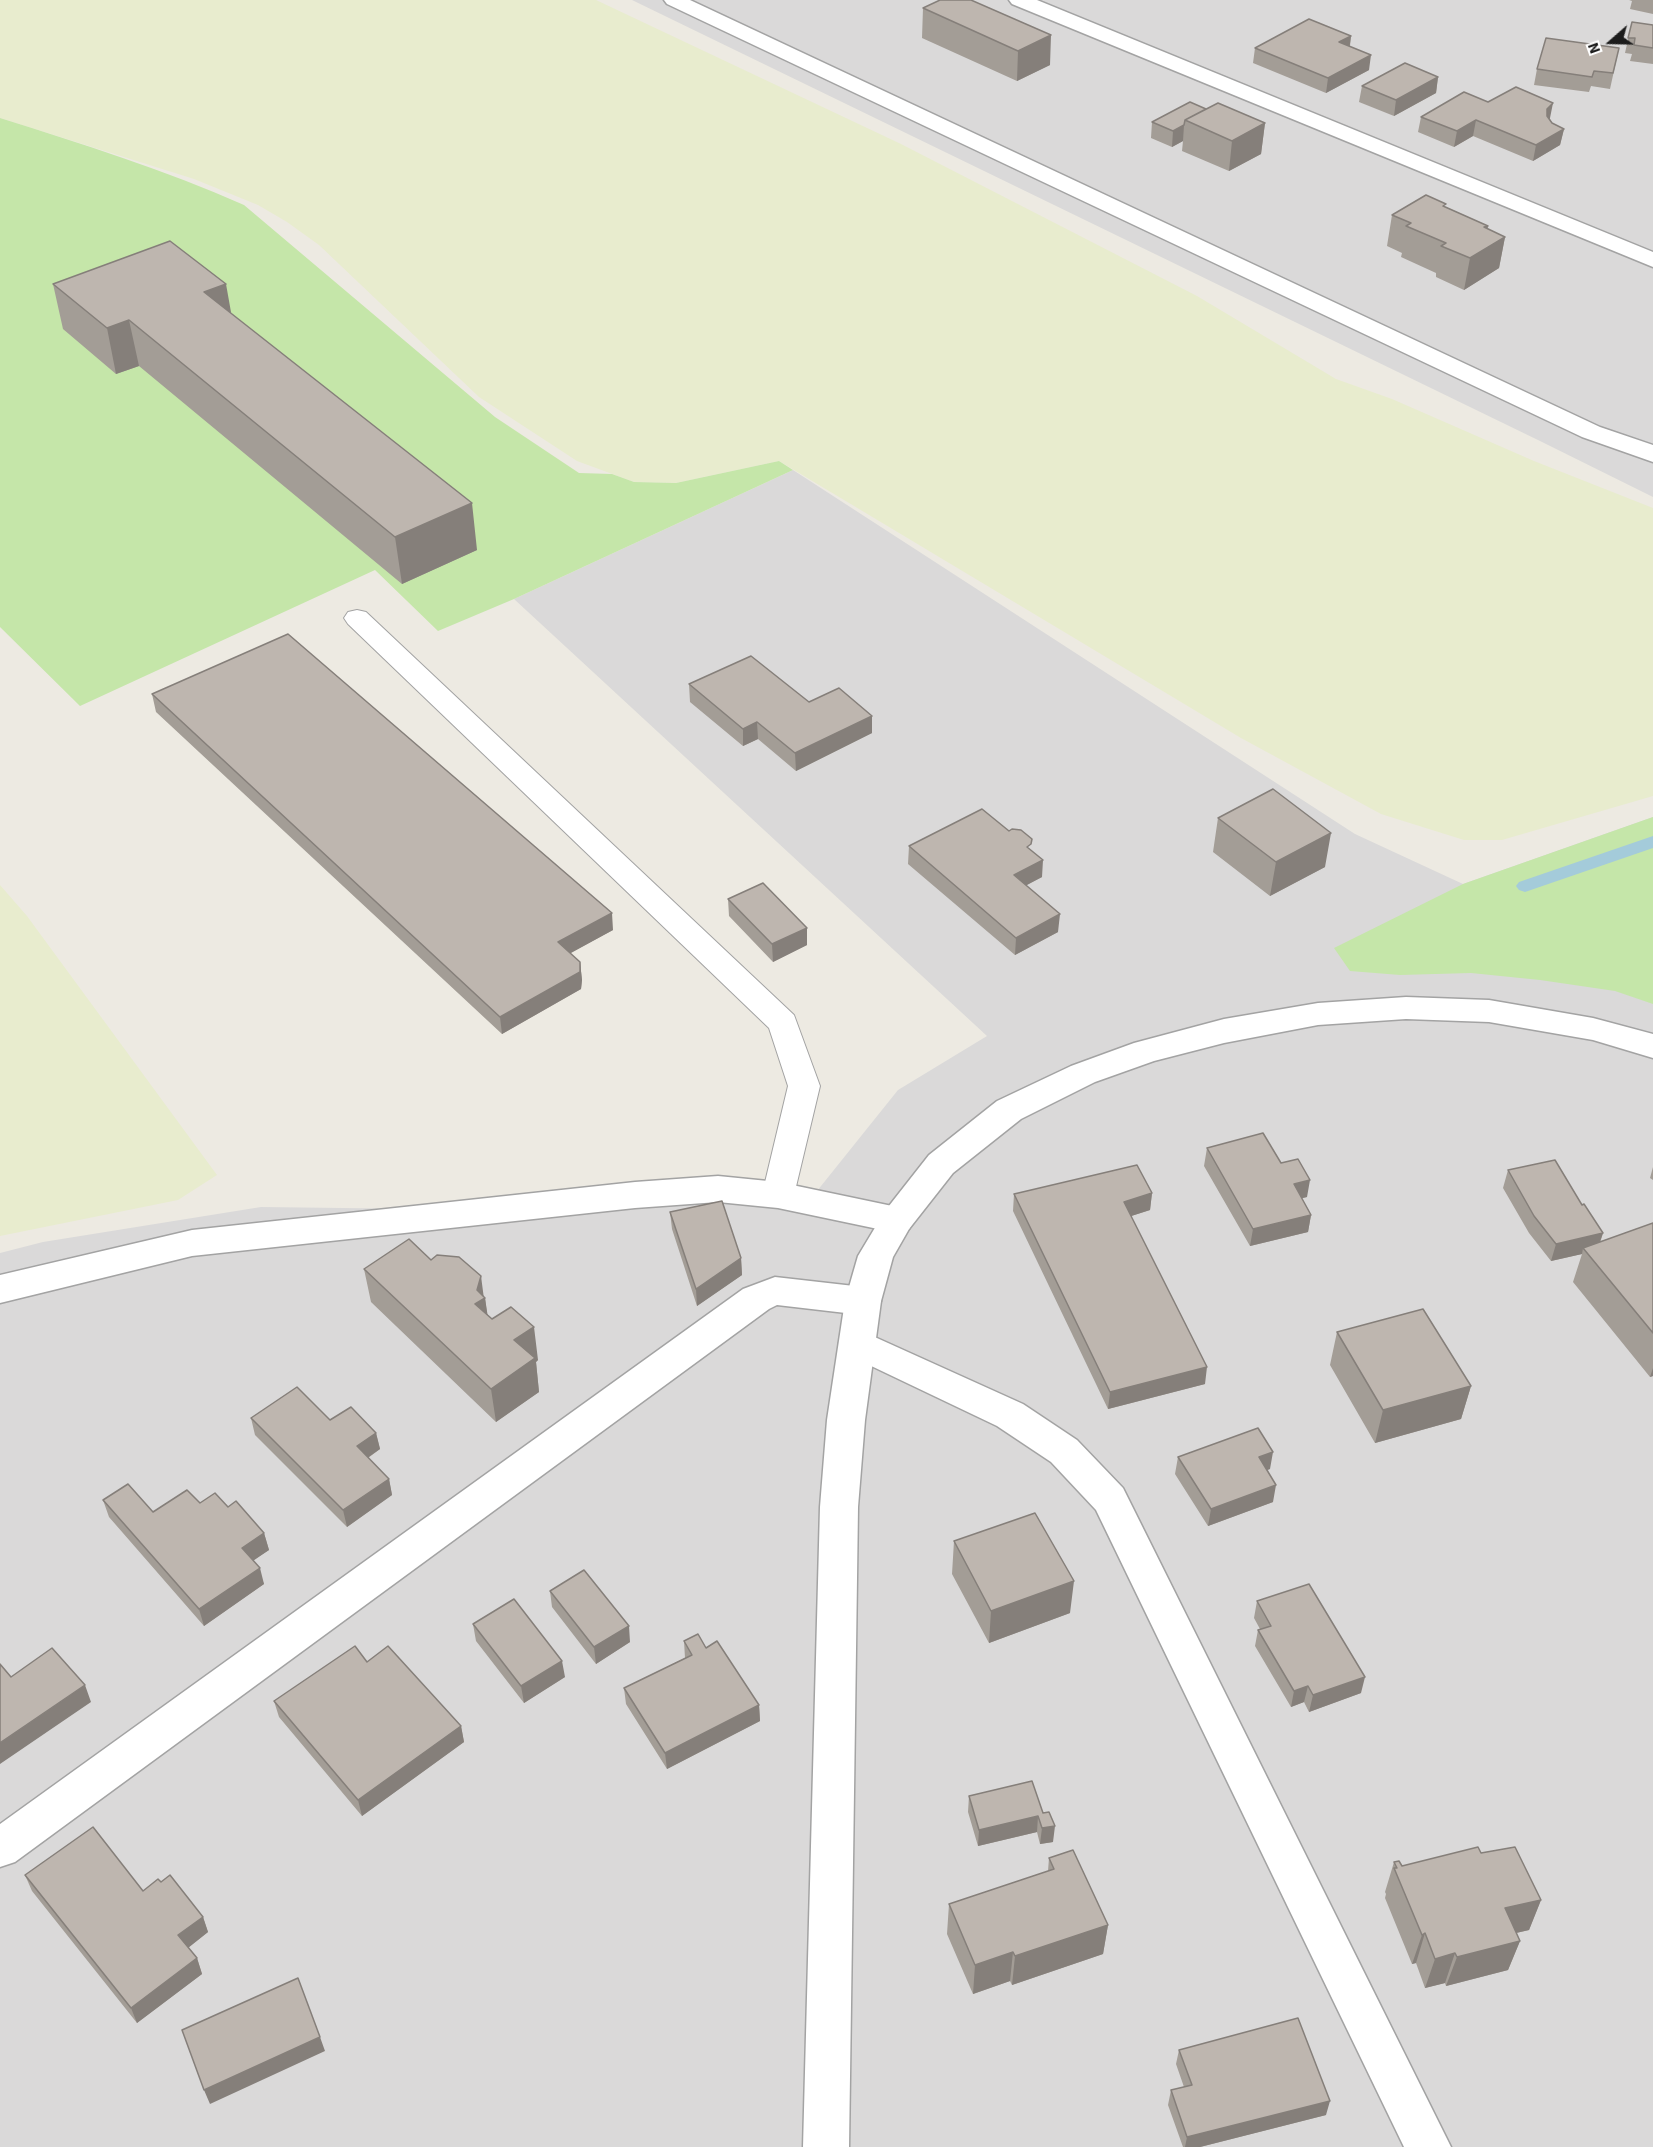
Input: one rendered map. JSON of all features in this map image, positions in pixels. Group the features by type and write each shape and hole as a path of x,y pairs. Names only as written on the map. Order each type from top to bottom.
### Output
{"street":[{"path":"674,0 1591,432 1653,454"},
{"path":"1019,0 1653,260"},
{"path":"826,2147 839,1507 846,1420 864,1301 876,1256 897,1220 941,1164 1009,1110 1083,1074 1146,1051 1224,1031 1318,1014 1406,1008 1489,1011 1593,1029 1653,1046"},
{"path":"0,1289 192,1243 635,1195 718,1189 778,1195 897,1220"},
{"path":"0,1848 756,1299 775,1291 864,1301"},
{"path":"857,1343 1010,1414 1064,1451 1110,1499 1428,2147"}],"lane":[{"path":"357,618 783,1023 804,1086 778,1195"}],"shaded area":[{"path":"632,0 1653,0 1653,497 1540,441"},
{"path":"793,470 1355,834 1463,884 1653,817 1653,2147 0,2147 0,1253 43,1242 261,1207 424,1209 813,1196 898,1090 987,1036 514,599"}],"green space":[{"path":"0,0 596,0 901,144 1197,296 1336,379 1392,399 1534,461 1653,508 1653,796 1502,840 1464,840 1381,814 1241,738 779,461 676,483 634,482 577,461 479,397 319,245 287,222 258,205 194,179 0,118"},
{"path":"0,118 154,169 244,205 495,417 579,473 612,474 634,482 676,483 779,461 793,470 514,599 438,631 375,570 80,706 0,627"},
{"path":"1653,817 1653,1004 1615,991 1540,980 1471,973 1400,975 1350,971 1334,948 1463,884"},
{"path":"0,885 27,916 217,1175 178,1200 0,1236"}],"building":[{"path":"940,0 971,0 1051,35 1018,51 923,8"},
{"path":"1309,19 1351,36 1339,42 1371,55 1328,78 1255,48"},
{"path":"1632,22 1653,25 1653,48 1634,45 1635,38 1628,38"},
{"path":"1546,38 1619,48 1613,73 1594,71 1592,77 1537,69"},
{"path":"1405,63 1438,77 1396,100 1362,86"},
{"path":"1516,87 1553,103 1547,109 1547,116 1552,123 1564,129 1536,145 1476,120 1457,131 1421,117 1464,92 1488,102"},
{"path":"1190,102 1206,109 1185,120 1184,125 1173,131 1152,122"},
{"path":"1218,103 1265,123 1232,141 1185,120"},
{"path":"1426,195 1505,237 1470,258 1441,246 1446,243 1406,226 1411,223 1392,215"},
{"path":"170,241 226,284 204,292 472,503 395,537 129,320 107,328 53,284"},
{"path":"288,634 612,913 558,942 580,962 580,972 500,1017 152,694"},
{"path":"751,656 809,702 839,688 872,716 795,753 757,722 743,729 689,684"},
{"path":"1273,789 1331,833 1276,862 1218,818"},
{"path":"982,809 1009,831 1021,830 1032,839 1031,844 1027,847 1043,860 1014,875 1060,914 1016,938 909,846"},
{"path":"763,883 807,928 772,944 728,899"},
{"path":"1263,1133 1281,1163 1298,1159 1310,1180 1294,1184 1311,1215 1253,1229 1207,1148"},
{"path":"1555,1160 1582,1205 1584,1204 1603,1233 1556,1244 1534,1216 1508,1170"},
{"path":"1137,1165 1152,1193 1124,1202 1207,1367 1110,1392 1014,1194"},
{"path":"722,1201 741,1258 696,1289 670,1212"},
{"path":"1653,1223 1653,1333 1583,1248"},
{"path":"409,1239 431,1260 437,1255 459,1257 481,1276 477,1290 485,1298 475,1304 492,1319 511,1307 534,1327 514,1340 535,1358 491,1389 364,1269"},
{"path":"1423,1309 1471,1386 1383,1410 1337,1332"},
{"path":"297,1387 330,1420 351,1407 376,1433 357,1446 389,1479 343,1510 251,1418"},
{"path":"1258,1428 1273,1452 1259,1457 1276,1485 1211,1509 1178,1457"},
{"path":"128,1484 153,1512 187,1490 200,1503 215,1493 228,1507 236,1501 264,1533 242,1548 260,1568 199,1609 103,1500"},
{"path":"1035,1513 1074,1581 991,1611 954,1541"},
{"path":"584,1570 629,1626 594,1647 550,1591"},
{"path":"1309,1584 1365,1677 1313,1695 1308,1686 1294,1691 1258,1630 1271,1626 1257,1601"},
{"path":"514,1599 562,1661 521,1686 473,1624"},
{"path":"698,1634 706,1648 717,1641 759,1705 665,1753 624,1688 692,1655 684,1641"},
{"path":"355,1646 367,1662 388,1646 461,1726 358,1800 274,1701"},
{"path":"52,1648 85,1685 0,1743 0,1664 11,1677"},
{"path":"1032,1781 1043,1813 1049,1812 1055,1826 1042,1828 1038,1816 979,1830 969,1796"},
{"path":"93,1827 143,1891 158,1879 161,1882 170,1875 203,1917 178,1935 197,1958 131,2008 25,1875"},
{"path":"1478,1847 1481,1853 1515,1847 1541,1900 1505,1908 1520,1941 1457,1957 1455,1953 1435,1959 1425,1933 1422,1935 1394,1868 1397,1868 1394,1862 1399,1861 1402,1866"},
{"path":"1073,1850 1108,1925 1015,1956 1013,1952 975,1965 949,1904 1054,1869 1049,1858"},
{"path":"298,1978 320,2037 204,2090 182,2030"},
{"path":"1298,2018 1330,2101 1187,2137 1171,2090 1192,2085 1179,2050"}],"waterway":[{"path":"1525,886 1653,842"}]}
